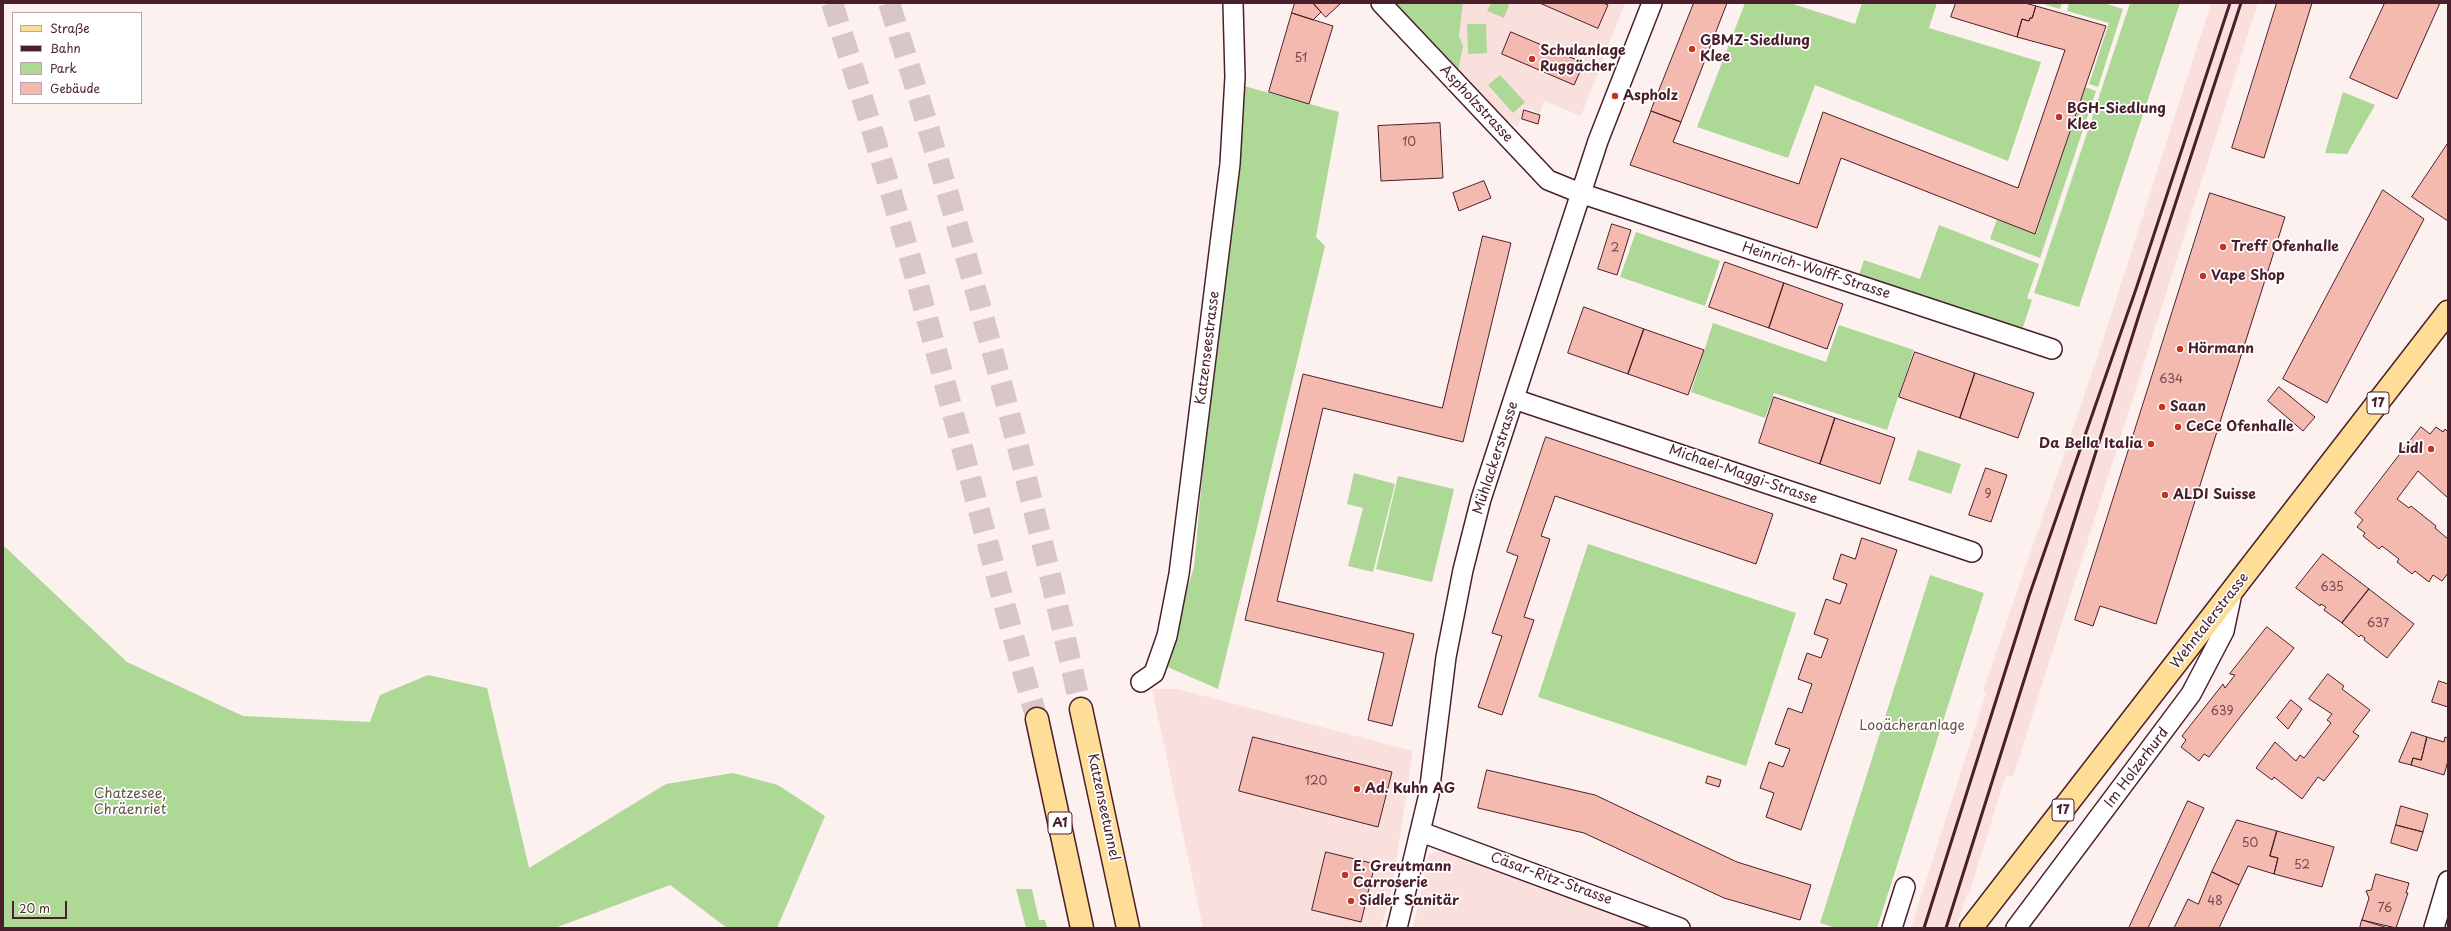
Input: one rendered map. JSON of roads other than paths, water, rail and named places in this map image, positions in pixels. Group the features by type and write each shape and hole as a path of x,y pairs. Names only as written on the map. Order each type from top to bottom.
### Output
{"main road":[{"name":"Wehntalerstrasse","path":"1971,928 2232,593 2448,312"},
{"name":"Katzenseetunnel","path":"1081,709 1123,904"},
{"name":"A1","path":"1037,719 1082,928"},
{"path":"1123,904 1128,928"},
{"path":"1123,904 1133,928"}],"street":[{"name":"Katzenseestrasse","path":"1141,682 1154,673 1167,636 1179,574 1230,164 1236,77 1233,3"},
{"name":"Aspholzstrasse","path":"1381,3 1548,180 1580,193"},
{"name":"Mühlackerstrasse","path":"1397,928 1429,794 1446,657 1463,570 1481,499 1580,193 1652,3"},
{"name":"Heinrich-Wolff-Strasse","path":"1580,193 2052,349"},
{"name":"Michael-Maggi-Strasse","path":"1514,399 1972,552"},
{"name":"Im Holzerhurd","path":"2016,928 2191,694 2224,631 2232,593"},
{"name":"Cäsar-Ritz-Strasse","path":"1421,832 1680,928"},
{"path":"2434,928 2448,881"},
{"path":"1892,928 1905,887"}],"tunnel":[{"path":"832,3 878,148 910,257 1037,719"},
{"path":"889,3 917,90 969,266 1017,442 1061,620 1081,709"}],"railway":[{"path":"1924,928 2029,596 2136,289 2230,3"},
{"path":"1946,928 2139,315 2241,3"}],"place":[{"name":"GBMZ-Siedlung Klee","path":"1692,49"},
{"name":"Schulanlage Ruggächer","path":"1532,59"},
{"name":"Aspholz","path":"1615,96"},
{"name":"BGH-Siedlung Klee","path":"2059,117"},
{"name":"Treff Ofenhalle","path":"2223,247"},
{"name":"Vape Shop","path":"2203,276"},
{"name":"Hörmann","path":"2180,349"},
{"name":"Saan","path":"2162,407"},
{"name":"CeCe Ofenhalle","path":"2178,427"},
{"name":"Da Bella Italia","path":"2151,444"},
{"name":"Lidl","path":"2431,449"},
{"name":"ALDI Suisse","path":"2165,495"},
{"name":"Ad. Kuhn AG","path":"1357,789"},
{"name":"E. Greutmann Carroserie","path":"1345,875"},
{"name":"Sidler Sanitär","path":"1351,901"}],"park label":[{"name":"Looächeranlage","path":"1912,726"},
{"name":"Chatzesee, Chräenriet","path":"130,802"}]}
